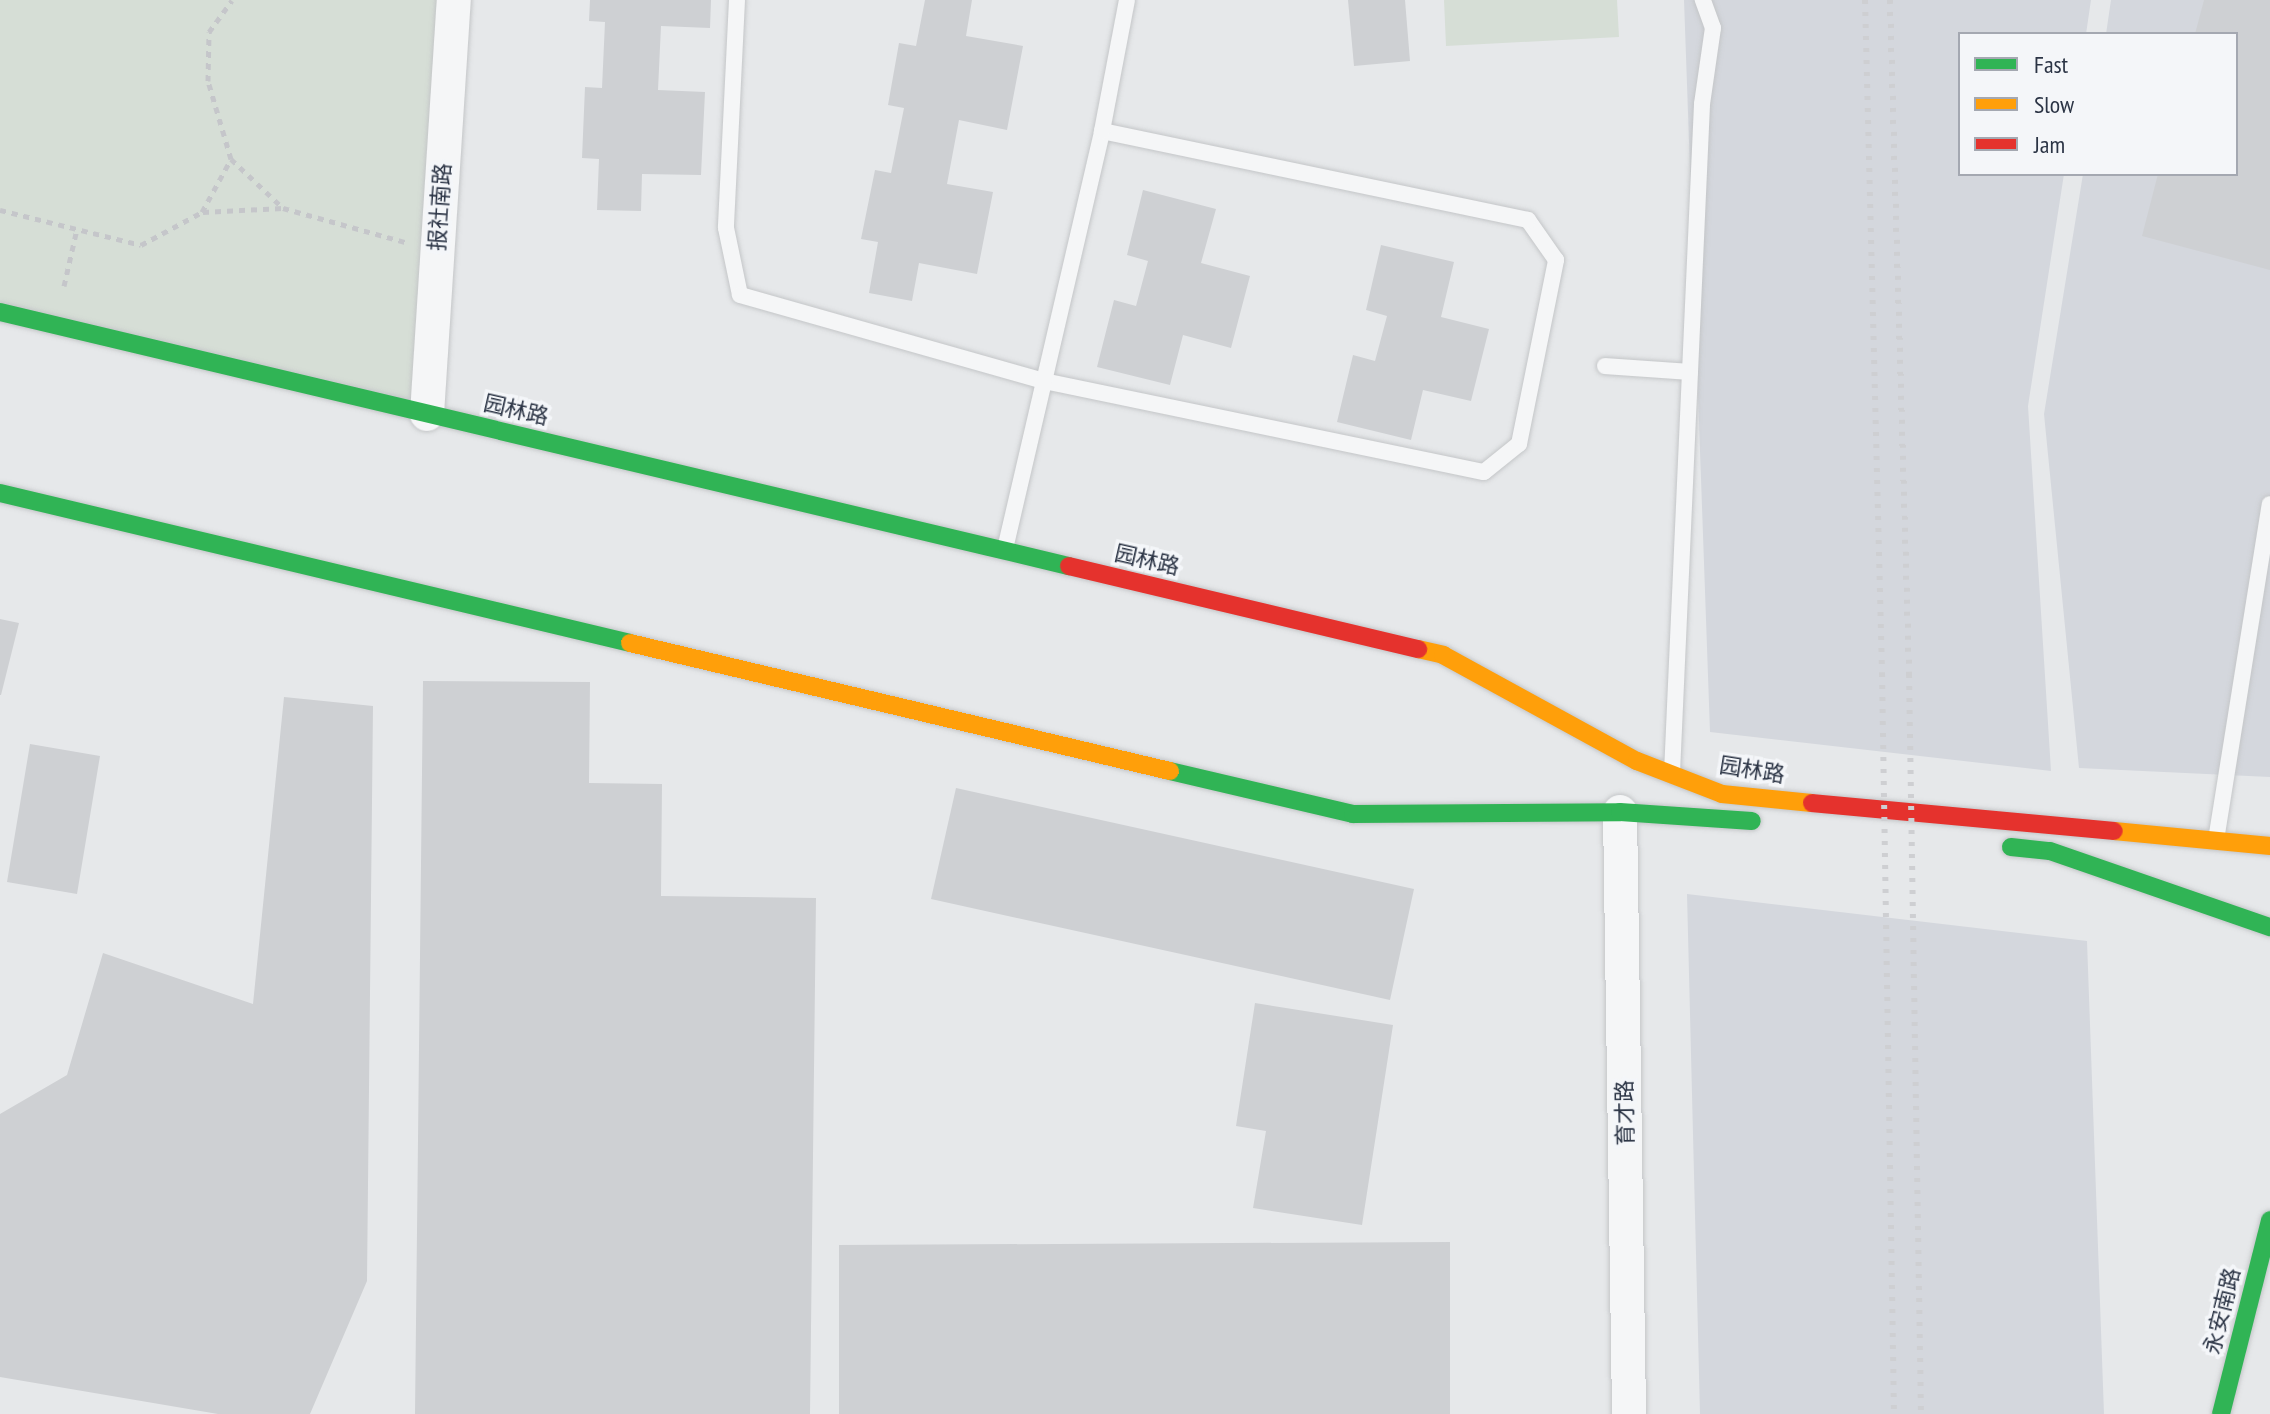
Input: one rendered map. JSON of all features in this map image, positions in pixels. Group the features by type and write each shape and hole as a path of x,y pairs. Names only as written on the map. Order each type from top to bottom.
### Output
{"main road":[{"name":"园林路","path":"0,312 1443,655 1637,761 1722,794 2270,846"},
{"path":"0,493 1353,814 1620,812 1766,822"},
{"path":"1987,845 2050,851 2270,927"},
{"name":"永安南路","path":"2221,1414 2270,1220"}],"street":[{"name":"报社南路","path":"427,414 454,0"},
{"name":"育才路","path":"1620,812 1629,1414"}],"lane":[{"path":"737,0 726,228 740,295 1044,381 1484,472 1519,444 1556,260 1528,220 1102,131"},
{"path":"1004,550 1102,131 1127,0"},
{"path":"1672,775 1702,104 1713,28 1703,0"},
{"path":"1605,366 1690,372"},
{"path":"2216,841 2270,504"}],"path":[{"path":"232,0 209,32 208,81 231,159 283,208"},
{"path":"202,212 231,159"},
{"path":"0,210 141,245 202,212 283,208 437,251"},
{"path":"56,326 77,229"}],"shaded area":[{"path":"0,0 454,0 427,414 0,312"},
{"path":"1444,0 1617,0 1619,37 1446,46"},
{"path":"1684,0 2091,0 2086,32 1958,32 1958,176 2064,176 2028,406 2051,771 1710,732"},
{"path":"2111,0 2270,0 2270,777 2079,768 2044,414 2083,176 2238,176 2238,32 2106,32"},
{"path":"1687,894 2087,941 2104,1414 1700,1414"}],"building":[{"path":"590,0 711,0 710,28 661,26 658,90 705,92 701,175 642,174 641,211 597,210 599,159 582,158 585,87 602,88 605,22 589,21"},
{"path":"925,0 972,0 966,36 1023,46 1007,130 959,120 947,184 993,192 977,274 919,263 912,301 869,293 878,242 861,239 875,170 891,173 904,108 888,105 899,43 916,46"},
{"path":"1348,0 1405,0 1410,61 1354,66"},
{"path":"2204,0 2270,0 2270,270 2142,236 2157,176 2238,176 2238,32 2196,32"},
{"path":"1143,190 1216,209 1201,263 1250,276 1231,348 1183,335 1170,385 1097,367 1114,300 1136,306 1148,261 1127,255"},
{"path":"1381,245 1454,262 1441,317 1489,329 1471,401 1423,390 1411,440 1337,422 1353,355 1375,361 1387,316 1366,310"},
{"path":"0,619 19,623 1,695 0,695"},
{"path":"423,681 590,682 589,783 662,784 661,896 816,898 810,1414 415,1414"},
{"path":"284,697 373,706 367,1281 310,1414 218,1414 0,1377 0,1114 67,1075 103,953 253,1004"},
{"path":"30,744 100,756 77,894 7,882"},
{"path":"956,788 1414,889 1390,1000 931,899"},
{"path":"1255,1003 1393,1025 1362,1225 1253,1208 1266,1131 1236,1126"},
{"path":"1450,1242 1450,1414 839,1414 839,1245"}],"railway":[{"path":"1865,0 1882,673 1894,1414"},
{"path":"1890,0 1909,674 1921,1414"}],"traffic: fast":[{"path":"0,312 1069,566"},
{"path":"0,493 630,643"},
{"path":"1170,771 1353,814 1620,812 1752,821"},
{"path":"2011,847 2050,851 2270,927"},
{"path":"2221,1414 2270,1220"}],"traffic: slow":[{"path":"630,643 1170,771"},
{"path":"1418,649 1443,655 1637,761 1722,794 1812,803"},
{"path":"2114,831 2270,846"}],"traffic: jam":[{"path":"1069,566 1418,649"},
{"path":"1812,803 2114,831"}]}
